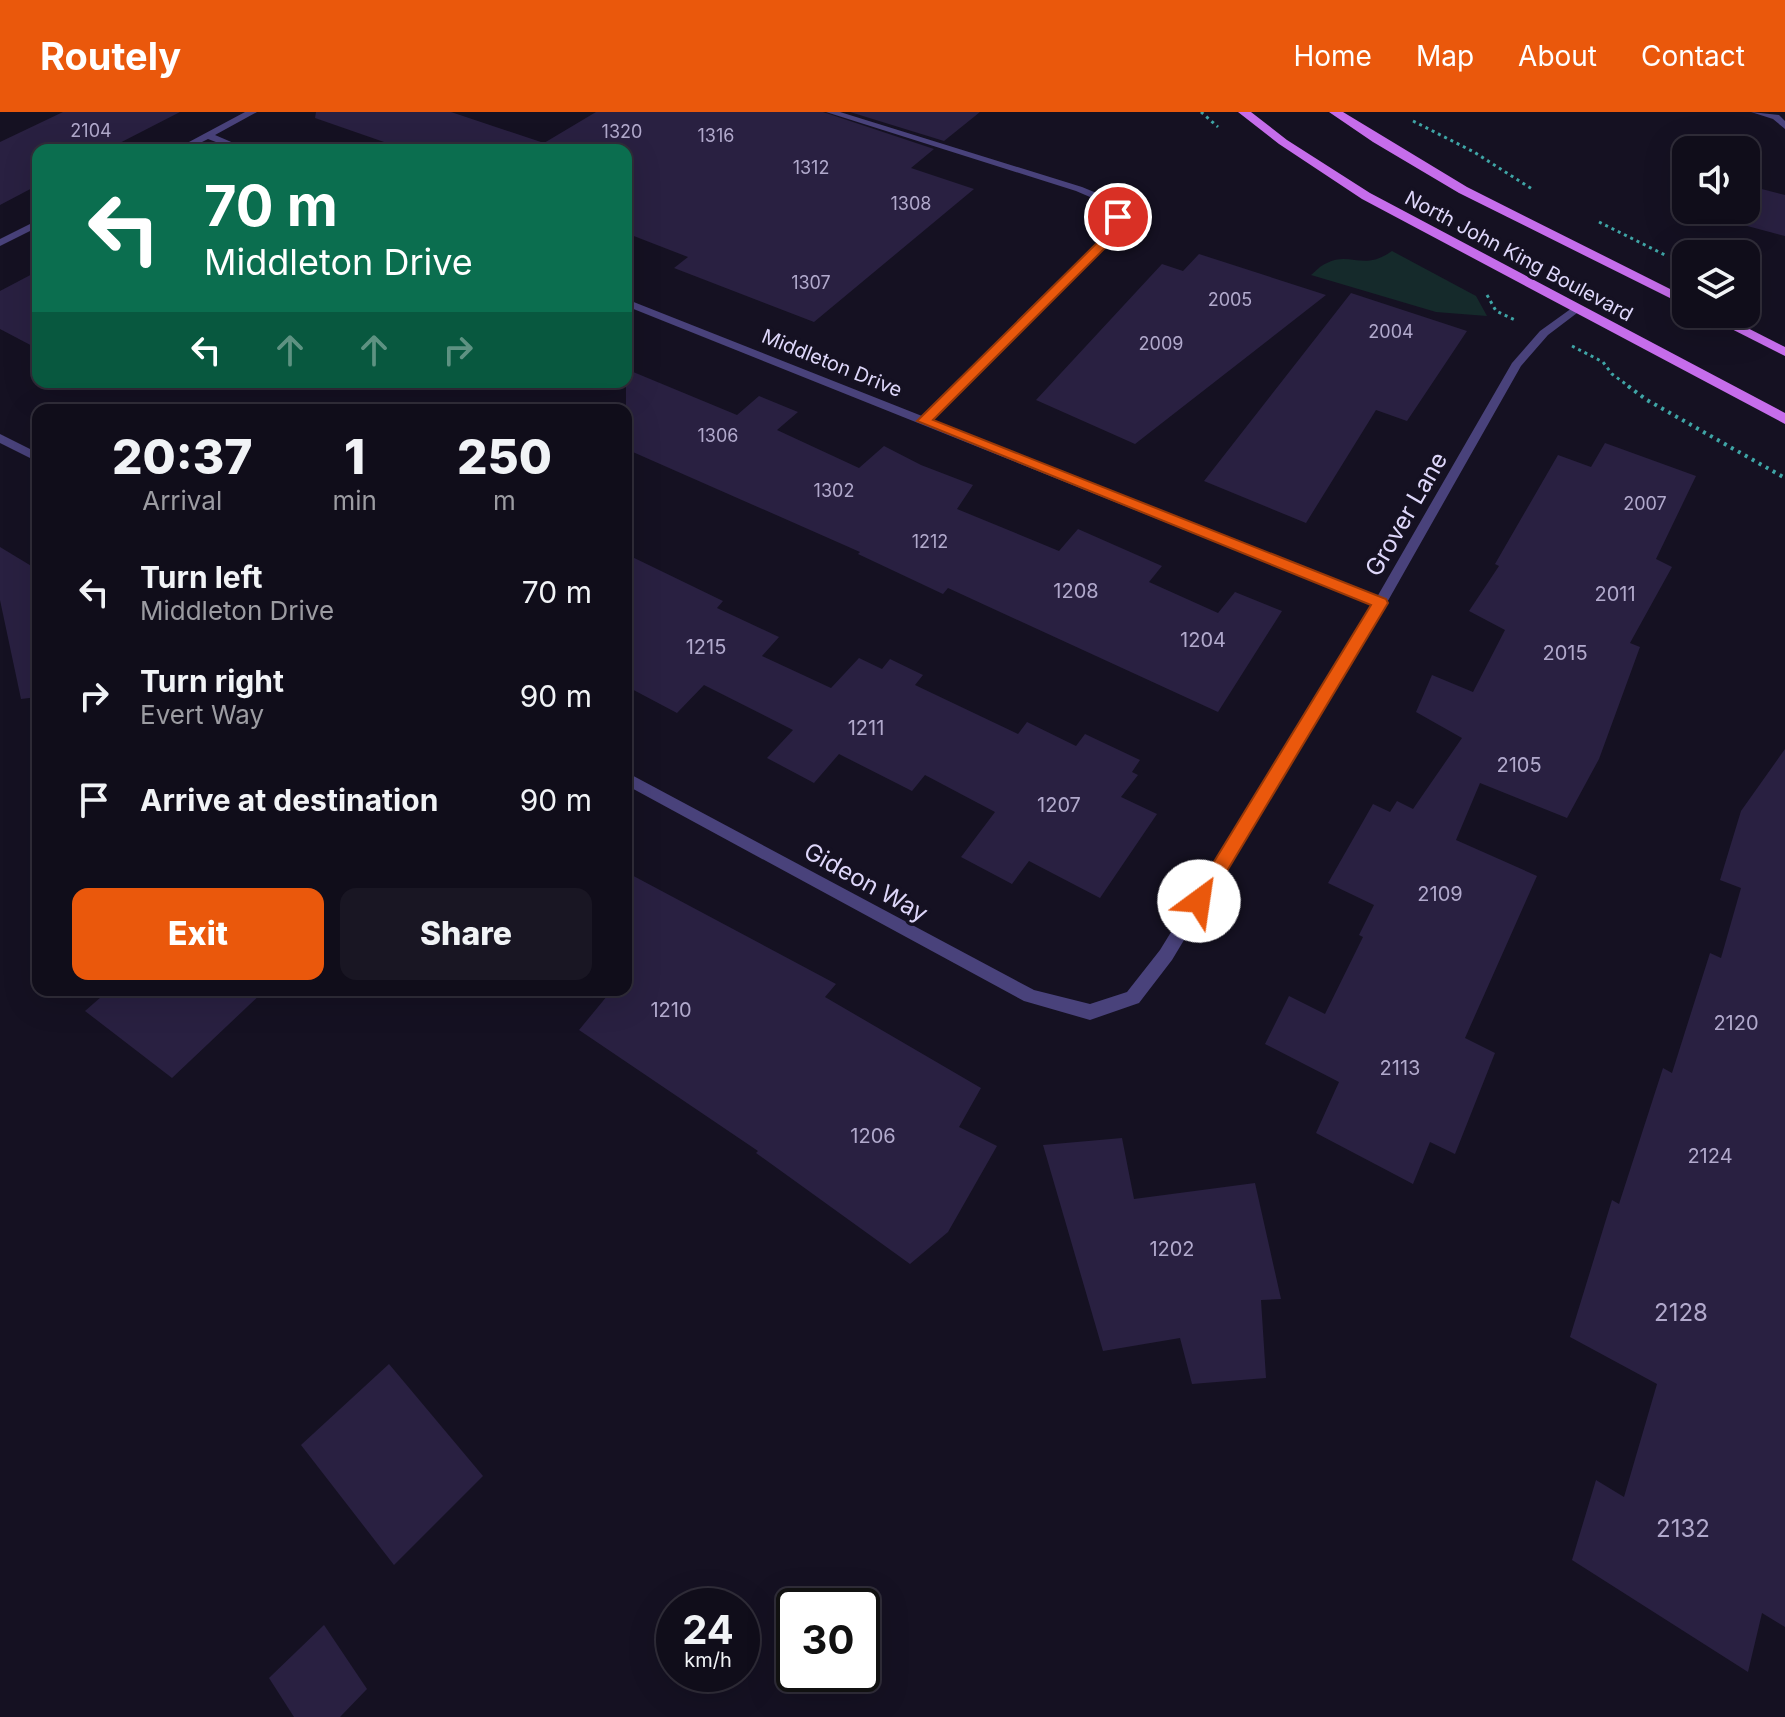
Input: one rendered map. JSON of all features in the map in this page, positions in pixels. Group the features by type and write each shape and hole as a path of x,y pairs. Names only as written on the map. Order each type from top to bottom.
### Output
{"main road":[{"name":"North John King Boulevard","path":"1244,112 1283,142 1366,196 1785,419"},
{"name":"North John King Boulevard","path":"1335,112 1482,201 1672,295"},
{"path":"1737,328 1785,352"}],"street":[{"path":"190,144 252,112"},
{"path":"831,112 1079,189 1108,201 1118,217 1114,232 924,421"},
{"path":"1756,112 1776,117 1785,126"},
{"path":"207,135 230,144"},
{"path":"0,243 32,226"},
{"name":"Middleton Drive","path":"632,304 1380,603"},
{"name":"Grover Lane","path":"1090,1012 1133,998 1166,955 1380,603 1516,365 1544,333 1576,310"},
{"path":"0,438 32,455"},
{"name":"Gideon Way","path":"632,781 1030,996 1090,1012"}],"path":[{"path":"1404,117 1458,141 1532,189"},
{"path":"1596,220 1667,256"},
{"path":"1568,344 1603,362 1612,374 1647,400 1785,478"}],"green space":[{"path":"1392,251 1476,296 1487,316 1436,312 1311,275 1335,260 1373,260"}],"building":[{"path":"63,112 180,112 118,144 32,144 32,188 0,205 0,142"},
{"path":"316,112 451,112 544,143 596,112 823,112 934,149 911,168 974,189 814,322 674,268 688,257 632,235 632,144 390,144 315,118"},
{"path":"850,112 980,112 944,141"},
{"path":"1760,189 1785,195 1785,236 1740,224 1760,224"},
{"path":"1199,254 1326,295 1135,444 1036,400 1162,264 1183,271"},
{"path":"32,274 32,346 0,329 0,291"},
{"path":"1351,293 1467,331 1407,421 1376,410 1306,523 1204,481"},
{"path":"632,371 737,415 759,396 798,412 777,430 859,468 884,446 921,465 973,485 957,509 1059,551 1078,529 1162,566 1149,582 1218,613 1235,592 1282,611 1218,712 948,588 943,594 858,554 860,552 632,452 632,404 626,404 626,388 632,388"},
{"path":"1605,443 1696,476 1656,559 1672,567 1630,643 1640,647 1599,759 1567,818 1480,783 1456,840 1537,876 1465,1038 1495,1053 1455,1154 1430,1142 1413,1184 1316,1133 1339,1082 1265,1044 1289,996 1325,1014 1363,937 1359,935 1374,905 1328,883 1373,804 1390,812 1397,801 1413,809 1462,738 1416,712 1432,675 1473,692 1505,630 1469,611 1499,566 1495,564 1558,455 1591,467"},
{"path":"0,547 32,566 32,698 21,699 0,600"},
{"path":"632,557 723,601 717,608 779,637 762,656 831,688 859,658 882,669 890,659 923,675 915,685 1018,734 1027,722 1076,746 1085,734 1140,760 1132,772 1138,775 1121,797 1157,814 1100,898 1029,861 1012,884 961,857 995,812 925,775 912,791 839,754 814,783 767,758 793,730 704,685 677,713 632,689"},
{"path":"1785,749 1785,1627 1762,1613 1748,1672 1572,1560 1596,1480 1624,1497 1657,1384 1570,1337 1612,1200 1619,1204 1663,1068 1672,1073 1710,953 1721,958 1741,888 1720,880 1741,811"},
{"path":"632,875 836,984 825,997 981,1088 959,1127 997,1146 948,1232 910,1264 756,1153 758,1151 579,1030 607,996 632,996"},
{"path":"102,996 259,996 172,1078 85,1011"},
{"path":"1122,1138 1134,1199 1255,1183 1281,1299 1261,1300 1266,1378 1192,1384 1180,1338 1103,1351 1043,1145"},
{"path":"389,1364 483,1476 394,1565 301,1445"},
{"path":"324,1625 367,1689 340,1717 294,1717 269,1678"}],"route":[{"path":"1118,217 1114,232 924,421 1380,603 1199,901"}]}
